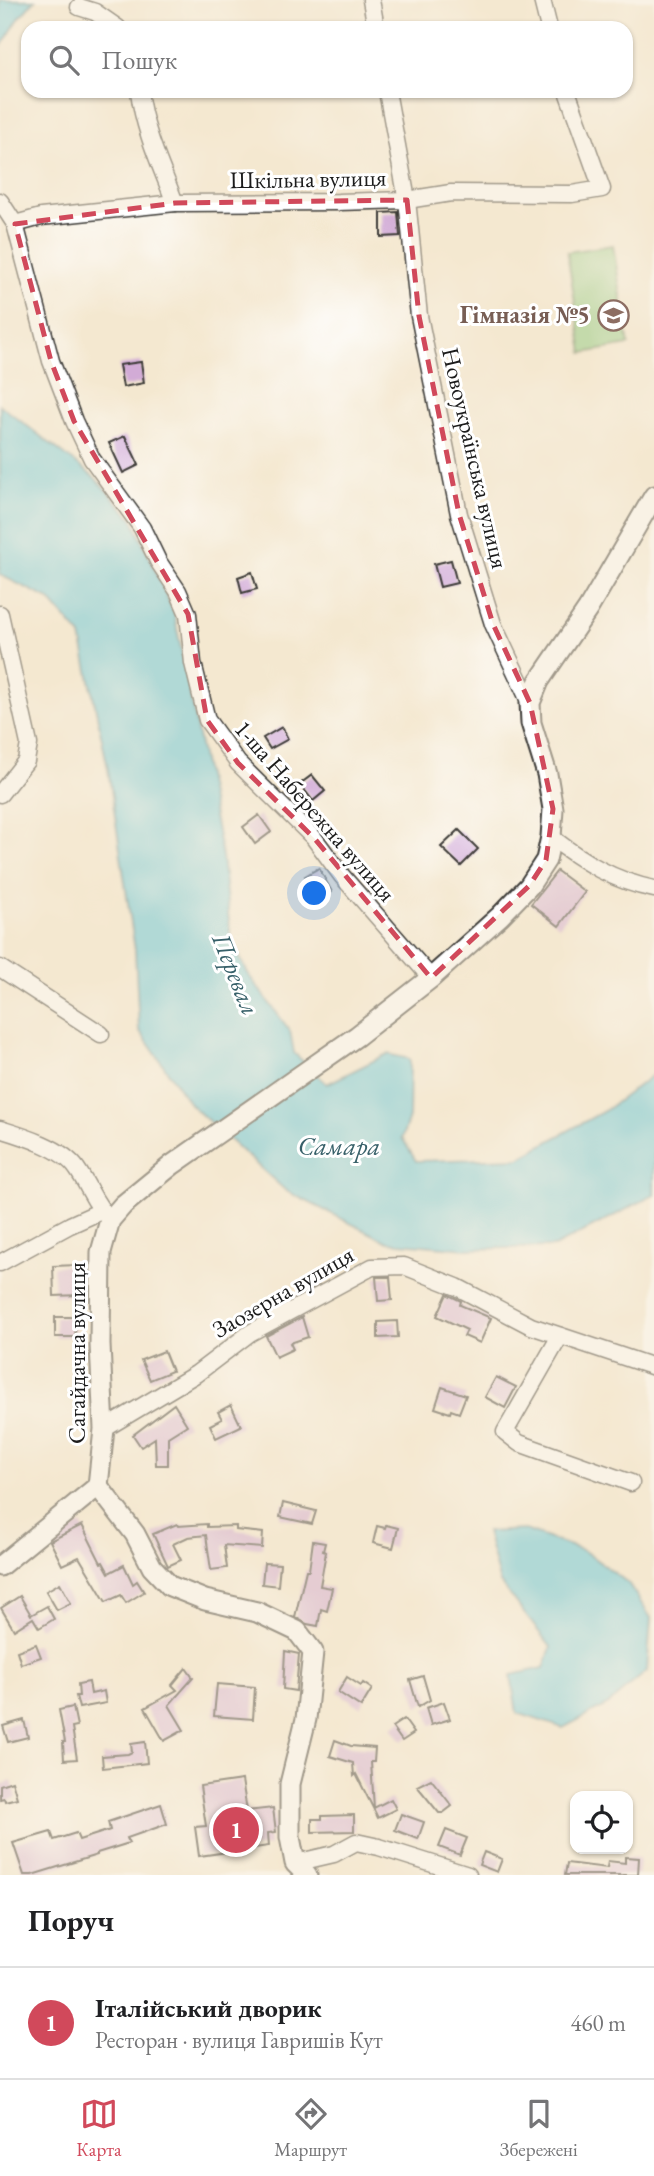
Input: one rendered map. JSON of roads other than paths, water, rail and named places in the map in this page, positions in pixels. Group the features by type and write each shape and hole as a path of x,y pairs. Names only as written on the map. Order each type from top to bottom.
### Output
{"street":[{"path":"86,0 79,7 95,12 108,21"},
{"path":"371,0 375,21"},
{"path":"542,0 547,21"},
{"path":"140,98 151,144 176,203"},
{"name":"Новоукраїнська вулиця","path":"388,98 407,200 419,316 460,514 493,624 530,703"},
{"name":"Шкільна вулиця","path":"15,224 40,217 176,203 407,200 451,193 572,194 602,189 570,98"},
{"name":"1-ша Набережна вулиця","path":"0,201 15,224 51,361 74,421 92,459 142,528 188,614 193,663 206,720 238,763 314,838 342,876 432,978"},
{"path":"530,703 539,681 588,609 654,495"},
{"path":"0,614 29,744 26,761 0,794"},
{"name":"Сагайдачна вулиця","path":"0,1263 70,1225 106,1215 123,1205 172,1165 356,1036 432,978 529,886 546,860 553,809 547,774 531,723 530,703"},
{"path":"551,837 580,860 617,880 654,889"},
{"path":"636,885 654,881"},
{"path":"0,968 102,1034"},
{"path":"0,1129 41,1142 76,1166 106,1215"},
{"name":"Сагайдачна вулиця","path":"98,1486 104,1429 100,1345 101,1252 106,1215"},
{"name":"Заозерна вулиця","path":"104,1429 196,1374 250,1333 372,1267 404,1266 457,1287 531,1326 654,1367"},
{"path":"560,1336 505,1432 519,1443 631,1483"},
{"path":"0,1566 98,1486 135,1534 152,1567 170,1586 205,1600 257,1612 297,1631 313,1652 306,1719 290,1784 290,1837 301,1869 356,1842 468,1875"}],"water":[{"path":"0,0 35,0 20,17 0,48"},
{"name":"Самара","path":"0,405 95,478 132,518 174,613 222,857 231,941 250,977 290,1031 294,1053 327,1084 387,1054 410,1059 409,1117 402,1138 416,1161 519,1158 606,1110 654,1074 654,1195 554,1247 467,1249 388,1242 286,1191 191,1105 139,1030 135,950 108,769 81,636 49,599 0,575"},
{"path":"525,1530 584,1551 628,1583 651,1618 647,1671 607,1705 563,1728 517,1713 511,1675 544,1668 551,1647 500,1583 486,1532"}],"place":[{"name":"Гімназія №5","path":"613,315"},
{"name":"Італійський дворик","path":"236,1830"}],"water label":[{"name":"Перевал","path":"236,974"}]}
